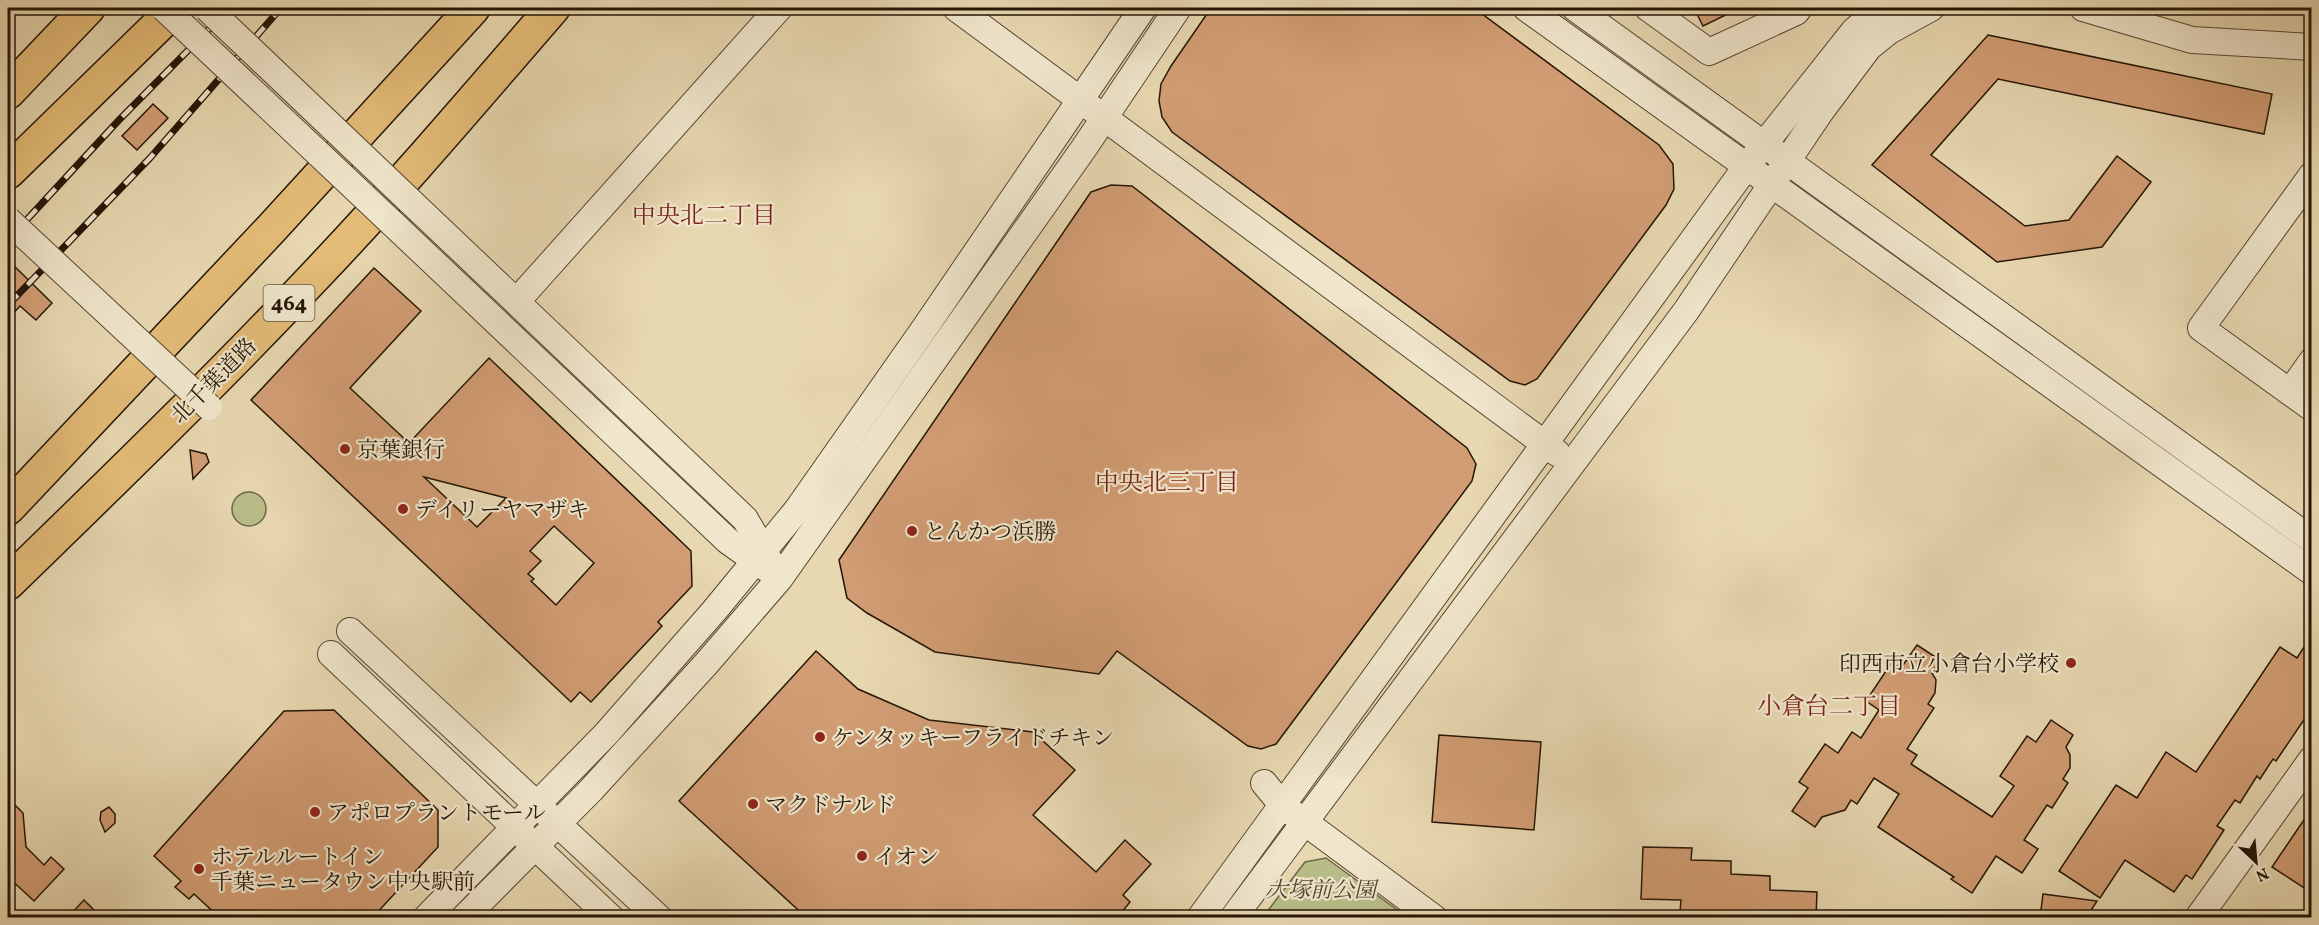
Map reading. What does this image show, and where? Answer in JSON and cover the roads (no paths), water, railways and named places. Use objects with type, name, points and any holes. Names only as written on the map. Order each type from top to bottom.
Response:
[{"type":"highway","points":[[8,92],[88,8]]},
{"type":"highway","points":[[8,172],[176,8]]},
{"type":"highway","name":"464","points":[[8,508],[271,230],[473,8]]},
{"type":"highway","name":"北千葉道路","points":[[8,583],[137,457],[316,275],[446,133],[553,8]]},
{"type":"street","points":[[164,8],[728,541],[759,556],[780,578]]},
{"type":"street","points":[[207,8],[745,519],[759,556]]},
{"type":"street","points":[[517,301],[778,8]]},
{"type":"street","points":[[956,8],[1572,463]]},
{"type":"street","points":[[426,918],[606,734],[799,507],[918,339],[1143,8]]},
{"type":"street","points":[[464,918],[558,824],[706,664],[780,578],[1105,118],[1178,8]]},
{"type":"street","points":[[1526,8],[2312,572]]},
{"type":"street","points":[[1648,8],[1709,52],[1796,12],[1799,8]]},
{"type":"street","points":[[1200,918],[1746,167],[1854,31],[1880,8]]},
{"type":"street","points":[[1233,918],[1686,311],[1771,185],[1869,47],[1889,31],[1931,8]]},
{"type":"street","points":[[2083,8],[2192,40],[2312,47]]},
{"type":"street","points":[[1586,11],[1763,145],[2312,540]]},
{"type":"street","points":[[2312,175],[2201,328],[2312,408]]},
{"type":"street","points":[[8,220],[209,407]]},
{"type":"street","points":[[2290,392],[2312,361]]},
{"type":"street","points":[[350,631],[659,918]]},
{"type":"street","points":[[331,654],[611,918]]},
{"type":"street","points":[[2198,918],[2312,759]]},
{"type":"street","points":[[1259,790],[1305,821],[1434,918]]},
{"type":"railway","points":[[8,240],[119,120],[230,8]]},
{"type":"railway","points":[[8,305],[150,158],[281,8]]},
{"type":"place","name":"京葉銀行","points":[[345,449]]},
{"type":"place","name":"デイリーヤマザキ","points":[[403,509]]},
{"type":"place","name":"とんかつ浜勝","points":[[912,531]]},
{"type":"place","name":"印西市立小倉台小学校","points":[[2071,663]]},
{"type":"place","name":"ケンタッキーフライドチキン","points":[[820,737]]},
{"type":"place","name":"マクドナルド","points":[[753,804]]},
{"type":"place","name":"アポロプラントモール","points":[[315,812]]},
{"type":"place","name":"イオン","points":[[862,856]]},
{"type":"place","name":"ホテルルートイン 千葉ニュータウン中央駅前","points":[[199,869]]},
{"type":"district","name":"中央北二丁目","points":[[704,215]]},
{"type":"district","name":"中央北三丁目","points":[[1167,482]]},
{"type":"district","name":"小倉台二丁目","points":[[1829,706]]},
{"type":"park label","name":"大塚前公園","points":[[1321,889]]}]
